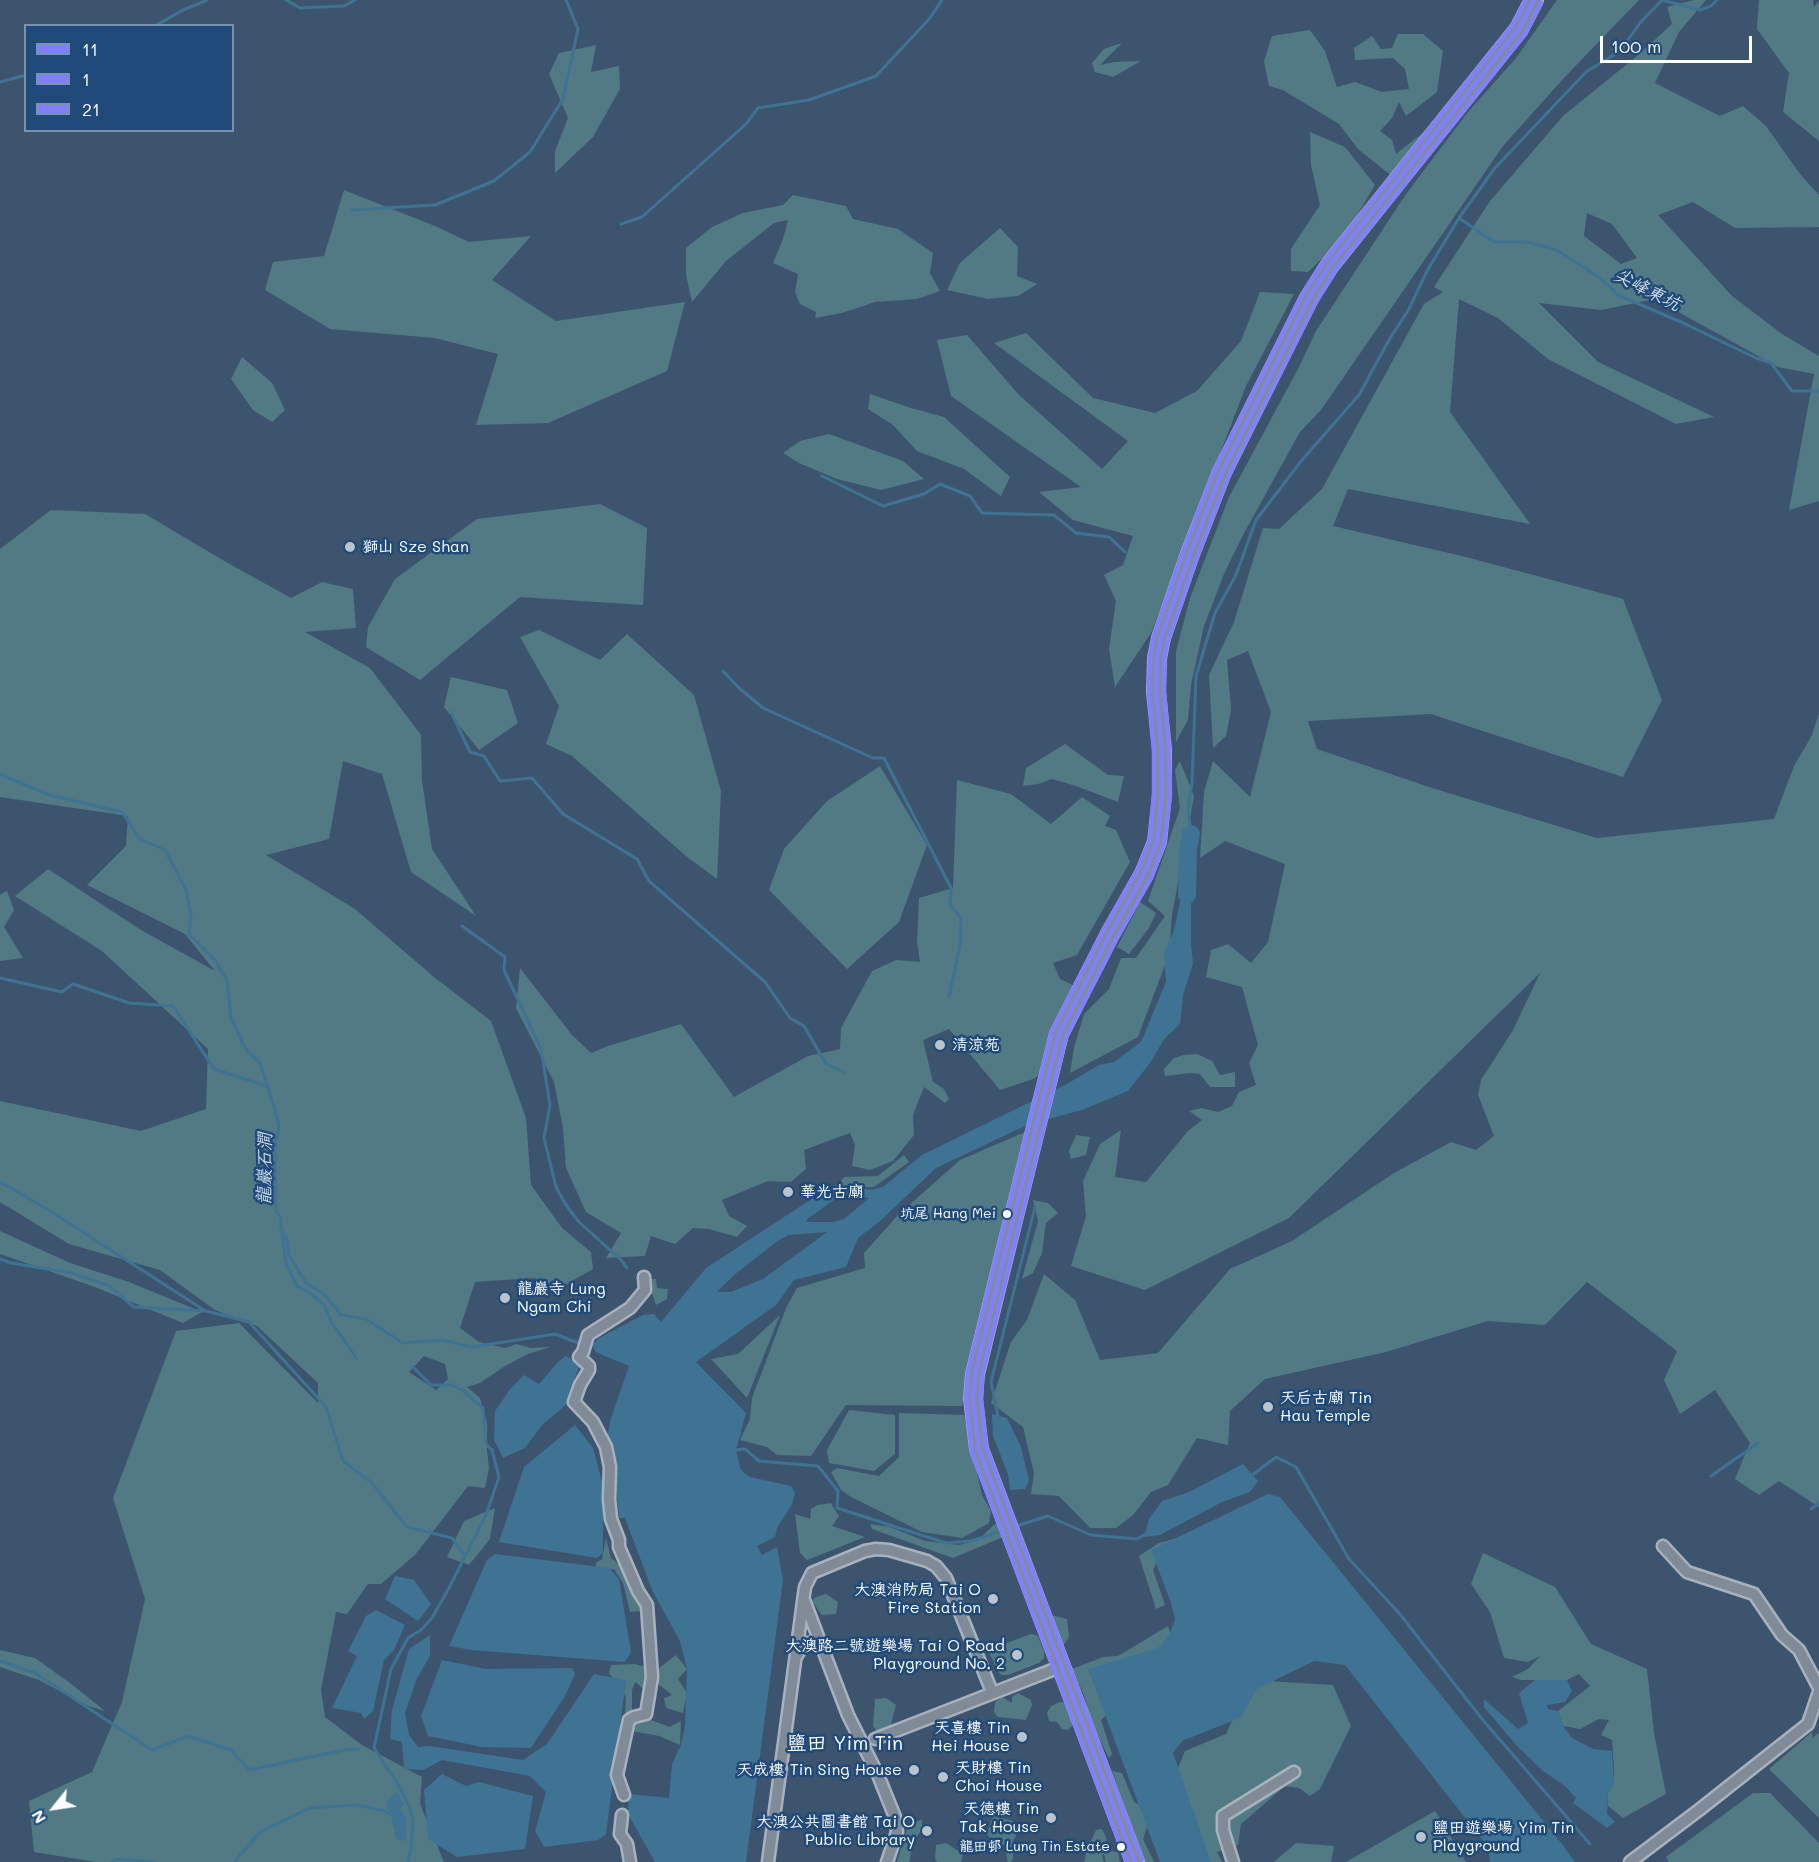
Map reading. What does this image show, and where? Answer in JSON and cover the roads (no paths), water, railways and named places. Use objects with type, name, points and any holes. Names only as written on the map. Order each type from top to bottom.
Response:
[{"type":"main road","points":[[1136,1862],[979,1449],[973,1399],[975,1374],[1059,1034],[1144,873],[1157,843],[1162,795],[1162,750],[1156,692],[1157,658],[1161,638],[1222,472],[1310,298],[1330,265],[1519,29],[1534,0]]},
{"type":"street","points":[[624,1795],[617,1775],[629,1720],[646,1714],[652,1677],[647,1605],[638,1591],[619,1547],[619,1540],[611,1519],[610,1467],[606,1448],[593,1422],[574,1402],[580,1384],[589,1370],[589,1365],[579,1356],[583,1352],[588,1335],[630,1308],[645,1290],[644,1277]]},
{"type":"street","points":[[1663,1546],[1688,1572],[1754,1594],[1782,1635],[1799,1650],[1819,1688]]},
{"type":"street","points":[[768,1862],[803,1597],[806,1582],[812,1573],[871,1550],[889,1550],[932,1563],[946,1578],[992,1692]]},
{"type":"street","points":[[803,1597],[851,1722],[878,1775],[895,1817],[897,1832],[888,1862]]},
{"type":"street","points":[[795,1660],[799,1650],[805,1645],[812,1643],[822,1649]]},
{"type":"street","points":[[875,1739],[1060,1667]]},
{"type":"street","points":[[1629,1862],[1808,1724],[1819,1692]]},
{"type":"street","points":[[1233,1862],[1223,1830],[1223,1816],[1294,1772]]},
{"type":"street","points":[[622,1815],[620,1834],[627,1844],[630,1862]]},
{"type":"water","points":[[1183,868],[1191,875],[1193,964],[1183,995],[1180,1024],[1164,1039],[1150,1063],[1128,1091],[1082,1110],[1029,1124],[936,1168],[879,1222],[858,1238],[846,1267],[794,1280],[776,1305],[696,1362],[746,1413],[736,1450],[740,1468],[750,1477],[791,1486],[795,1493],[792,1504],[777,1528],[775,1537],[757,1546],[762,1555],[777,1547],[783,1580],[746,1862],[655,1862],[628,1814],[629,1794],[669,1798],[672,1764],[681,1745],[685,1726],[687,1669],[680,1641],[652,1590],[625,1518],[619,1518],[614,1459],[608,1434],[610,1421],[629,1366],[598,1353],[592,1345],[599,1338],[643,1315],[654,1314],[661,1322],[706,1268],[830,1187],[839,1184],[871,1190],[883,1187],[922,1155],[1067,1084],[1099,1065],[1114,1062],[1141,1042],[1166,982],[1164,955],[1174,930],[1182,893]],"holes":[[[845,1195],[869,1198],[844,1219],[833,1222],[807,1222],[806,1220],[835,1199]],[[827,1232],[763,1279],[731,1292],[717,1292],[734,1275],[779,1240],[789,1235]]]},
{"type":"water","points":[[566,1356],[580,1365],[570,1390],[568,1403],[542,1425],[525,1448],[503,1458],[494,1440],[495,1411],[511,1388],[524,1375],[539,1384]]},
{"type":"water","points":[[992,1414],[1007,1418],[1021,1447],[1029,1480],[1025,1489],[1010,1490],[1008,1474],[993,1436]]},
{"type":"water","points":[[575,1425],[593,1448],[603,1485],[603,1553],[597,1558],[499,1542],[524,1467]]},
{"type":"water","points":[[1243,1464],[1258,1481],[1250,1492],[1222,1502],[1160,1535],[1144,1537],[1149,1519],[1162,1501],[1189,1492]]},
{"type":"water","points":[[1268,1494],[1280,1497],[1575,1862],[1490,1862],[1488,1847],[1345,1665],[1314,1661],[1257,1689],[1240,1718],[1182,1741],[1173,1753],[1211,1862],[1160,1862],[1088,1669],[1158,1648],[1169,1635],[1175,1620],[1151,1550]]},
{"type":"water","points":[[495,1554],[609,1568],[619,1579],[631,1652],[625,1662],[471,1650],[449,1646],[487,1560]]},
{"type":"water","points":[[395,1576],[414,1580],[431,1604],[418,1621],[385,1599]]},
{"type":"water","points":[[376,1610],[405,1625],[394,1650],[384,1660],[373,1711],[364,1719],[361,1713],[332,1708],[357,1656],[348,1651],[366,1616]]},
{"type":"water","points":[[430,1635],[430,1656],[417,1678],[405,1713],[409,1735],[418,1747],[429,1746],[523,1760],[547,1744],[594,1674],[626,1680],[606,1834],[598,1840],[544,1847],[535,1831],[546,1792],[530,1776],[442,1760],[423,1770],[404,1769],[402,1742],[390,1739],[392,1710],[409,1649]]},
{"type":"water","points":[[442,1660],[486,1669],[572,1668],[575,1674],[565,1696],[531,1748],[482,1747],[428,1736],[421,1716]]},
{"type":"water","points":[[1535,1680],[1567,1680],[1572,1691],[1565,1702],[1547,1705],[1548,1709],[1558,1711],[1563,1726],[1572,1738],[1593,1749],[1612,1751],[1614,1783],[1608,1793],[1607,1814],[1615,1822],[1607,1828],[1573,1803],[1576,1798],[1565,1786],[1543,1771],[1516,1745],[1484,1707],[1484,1699],[1518,1729],[1528,1723],[1519,1693]]},
{"type":"water","points":[[442,1774],[466,1786],[479,1782],[533,1796],[525,1849],[457,1857],[428,1839],[424,1790]]},
{"type":"water","points":[[397,1792],[404,1804],[400,1810],[407,1818],[406,1841],[396,1839],[391,1815],[386,1806],[388,1800]]},
{"type":"waterway","points":[[158,24],[207,0]]},
{"type":"waterway","points":[[286,0],[300,8],[344,6],[355,0]]},
{"type":"waterway","points":[[352,210],[435,205],[494,181],[530,152],[563,99],[578,29],[566,0]]},
{"type":"waterway","points":[[621,224],[642,217],[746,124],[758,108],[809,100],[876,76],[930,18],[942,0]]},
{"type":"waterway","points":[[1191,834],[1188,809],[1192,783],[1196,676],[1215,613],[1236,575],[1256,520],[1302,460],[1359,395],[1409,309],[1427,271],[1459,218],[1495,168],[1586,72],[1620,51],[1640,23],[1662,0],[1700,10],[1711,6],[1717,0]]},
{"type":"waterway","points":[[0,82],[24,76]]},
{"type":"waterway","name":"尖峰東坑","points":[[1459,218],[1494,242],[1527,242],[1557,250],[1600,278],[1618,295],[1771,363],[1792,391],[1819,391]]},
{"type":"waterway","points":[[822,476],[883,506],[924,494],[940,484],[970,496],[982,513],[1054,515],[1076,533],[1109,537],[1125,552]]},
{"type":"waterway","points":[[723,671],[763,708],[873,758],[884,758],[951,888],[950,904],[961,918],[960,946],[949,996]]},
{"type":"waterway","points":[[451,712],[470,752],[484,756],[500,781],[532,778],[563,814],[637,859],[649,881],[765,982],[790,1018],[804,1026],[826,1064],[844,1072]]},
{"type":"waterway","name":"龍巖石澗","points":[[0,774],[49,795],[122,812],[140,839],[165,850],[186,890],[191,914],[189,934],[216,961],[227,981],[231,1018],[245,1048],[260,1063],[279,1126],[275,1148],[276,1211],[281,1218],[281,1229],[287,1239],[289,1255],[306,1283],[325,1295],[341,1315],[366,1319],[403,1343],[442,1340],[472,1347],[555,1334],[581,1344]]},
{"type":"waterway","points":[[1187,895],[1188,849],[1191,834]]},
{"type":"waterway","points":[[462,926],[505,957],[504,970],[541,1049],[550,1105],[544,1138],[556,1187],[578,1221],[627,1268]]},
{"type":"waterway","points":[[0,978],[62,992],[73,984],[129,1003],[173,1006],[214,1069],[267,1086]]},
{"type":"waterway","points":[[0,1182],[47,1209],[204,1310]]},
{"type":"waterway","points":[[998,1416],[991,1382],[1035,1207]]},
{"type":"waterway","points":[[282,1233],[286,1263],[297,1286],[313,1295],[324,1305],[332,1323],[357,1359]]},
{"type":"waterway","points":[[0,1259],[11,1263],[72,1273],[109,1286],[134,1307],[206,1311],[249,1322],[326,1407],[343,1461],[372,1483],[407,1527],[452,1538],[465,1556]]},
{"type":"waterway","points":[[408,1862],[413,1817],[401,1789],[374,1748],[391,1669],[408,1638],[421,1630],[432,1618],[449,1588],[486,1515],[499,1477],[492,1450],[486,1444],[483,1408],[462,1390],[452,1385],[431,1385],[413,1367]]},
{"type":"waterway","points":[[1711,1476],[1758,1443]]},
{"type":"waterway","points":[[736,1450],[745,1449],[759,1461],[818,1466],[838,1491],[837,1508],[946,1543],[971,1541],[1004,1530]]},
{"type":"waterway","points":[[1251,1476],[1276,1457],[1296,1467],[1349,1559],[1399,1613],[1482,1719],[1590,1844]]},
{"type":"waterway","points":[[1811,1509],[1819,1503]]},
{"type":"waterway","points":[[1013,1527],[1048,1516],[1091,1535],[1137,1539],[1146,1534]]},
{"type":"waterway","points":[[0,1661],[35,1673],[152,1750],[188,1736],[231,1750],[249,1770],[358,1749]]},
{"type":"waterway","points":[[234,1862],[260,1832],[310,1808],[357,1805],[385,1811],[391,1815]]},
{"type":"waterway","points":[[112,1862],[117,1859],[155,1862]]},
{"type":"place","name":"獅山 Sze Shan","points":[[350,547]]},
{"type":"place","name":"清涼苑","points":[[940,1045]]},
{"type":"place","name":"華光古廟","points":[[788,1192]]},
{"type":"place","name":"坑尾 Hang Mei","points":[[1007,1214]]},
{"type":"place","name":"龍巖寺 Lung Ngam Chi","points":[[505,1298]]},
{"type":"place","name":"天后古廟 Tin Hau Temple","points":[[1268,1407]]},
{"type":"place","name":"大澳消防局 Tai O Fire Station","points":[[993,1599]]},
{"type":"place","name":"大澳路二號遊樂場 Tai O Road Playground No. 2","points":[[1017,1655]]},
{"type":"place","name":"天喜樓 Tin Hei House","points":[[1022,1737]]},
{"type":"place","name":"天成樓 Tin Sing House","points":[[914,1770]]},
{"type":"place","name":"天財樓 Tin Choi House","points":[[943,1777]]},
{"type":"place","name":"天德樓 Tin Tak House","points":[[1051,1818]]},
{"type":"place","name":"大澳公共圖書館 Tai O Public Library","points":[[927,1831]]},
{"type":"place","name":"鹽田遊樂場 Yim Tin Playground","points":[[1421,1837]]},
{"type":"place","name":"龍田邨 Lung Tin Estate","points":[[1121,1847]]},
{"type":"district","name":"鹽田 Yim Tin","points":[[845,1744]]}]
